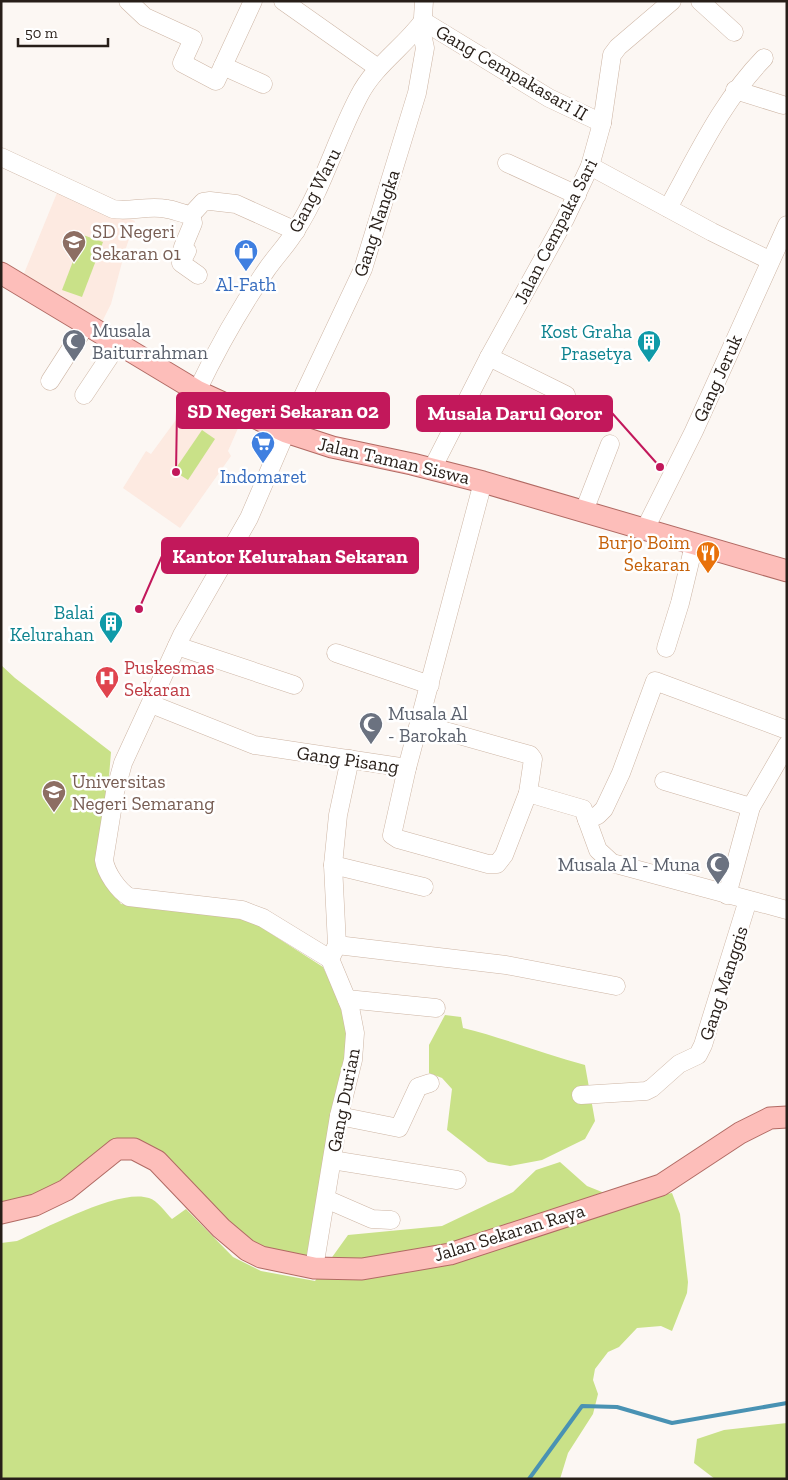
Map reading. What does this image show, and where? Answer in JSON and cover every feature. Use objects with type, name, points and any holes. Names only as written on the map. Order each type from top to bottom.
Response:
[{"type":"main road","name":"Jalan Taman Siswa","points":[[2,277],[197,391],[286,432],[332,447],[483,482],[787,572]]},
{"type":"main road","name":"Jalan Sekaran Raya","points":[[1,1213],[35,1205],[66,1190],[117,1149],[134,1149],[156,1161],[221,1228],[247,1250],[261,1258],[314,1268],[362,1269],[450,1254],[660,1185],[740,1133],[770,1118],[787,1117]]},
{"type":"street","points":[[128,1],[145,17],[193,39],[182,63],[262,84]]},
{"type":"street","points":[[220,74],[253,1]]},
{"type":"street","points":[[283,1],[378,68]]},
{"type":"street","name":"Gang Nangka","points":[[333,952],[242,910],[132,898],[122,892],[106,868],[104,860],[115,792],[123,763],[178,646],[249,518],[286,432],[363,269],[417,94],[425,48],[424,1]]},
{"type":"street","name":"Jalan Cempaka Sari","points":[[432,469],[489,357],[578,195],[590,166],[602,124],[612,55],[618,47],[672,1]]},
{"type":"street","points":[[700,1],[734,32]]},
{"type":"street","name":"Gang Waru","points":[[197,391],[236,317],[267,269],[296,231],[313,201],[360,94],[378,68],[412,35],[423,21]]},
{"type":"street","name":"Gang Cempakasari II","points":[[423,21],[550,98],[602,124]]},
{"type":"street","points":[[668,208],[735,90],[764,58]]},
{"type":"street","points":[[735,90],[785,105]]},
{"type":"street","points":[[1,157],[114,209],[123,211],[145,208],[167,209],[191,215]]},
{"type":"street","points":[[507,163],[578,195]]},
{"type":"street","points":[[590,166],[668,208],[777,254]]},
{"type":"street","points":[[191,215],[203,202],[228,202],[296,231]]},
{"type":"street","points":[[191,215],[193,222],[183,247],[186,251],[181,264],[198,274]]},
{"type":"street","name":"Gang Jeruk","points":[[645,529],[694,431],[777,254],[787,226]]},
{"type":"street","points":[[50,381],[86,325]]},
{"type":"street","points":[[84,395],[118,344]]},
{"type":"street","points":[[489,357],[566,395]]},
{"type":"street","points":[[584,512],[610,444]]},
{"type":"street","name":"Gang Pisang","points":[[151,704],[254,745],[407,768],[483,482]]},
{"type":"street","points":[[666,648],[680,603],[694,545]]},
{"type":"street","points":[[178,646],[294,685]]},
{"type":"street","points":[[336,653],[430,685]]},
{"type":"street","points":[[587,820],[598,815],[604,809],[624,764],[654,681],[787,730]]},
{"type":"street","points":[[407,768],[392,835],[398,839],[492,865],[497,864],[504,855],[528,792],[533,759],[530,755],[420,724]]},
{"type":"street","name":"Gang Manggis","points":[[727,895],[751,807],[787,746]]},
{"type":"street","name":"Gang Durian","points":[[314,1268],[339,1116],[354,1051],[354,1020],[333,952],[334,866],[338,815],[350,759]]},
{"type":"street","points":[[664,781],[751,807]]},
{"type":"street","name":"Gang Manggis","points":[[528,792],[583,809],[598,850],[612,863],[787,910]]},
{"type":"street","points":[[334,866],[424,887]]},
{"type":"street","name":"Gang Manggis","points":[[581,1095],[646,1091],[659,1085],[679,1064],[698,1054],[703,1045],[748,900]]},
{"type":"street","points":[[333,952],[506,965],[616,986]]},
{"type":"street","points":[[347,999],[436,1008]]},
{"type":"street","points":[[339,1116],[399,1128],[418,1087],[430,1083]]},
{"type":"street","points":[[332,1160],[457,1180]]},
{"type":"street","points":[[326,1199],[372,1219],[391,1220]]},
{"type":"shaded area","name":"SD Negeri Sekaran 01","points":[[59,188],[135,221],[111,304],[102,322],[23,276]]},
{"type":"shaded area","points":[[192,398],[239,426],[228,451],[231,456],[180,528],[123,488],[146,451],[151,454]]},
{"type":"green space","points":[[83,235],[103,242],[82,297],[62,290]]},
{"type":"green space","points":[[202,430],[215,439],[188,480],[174,471]]},
{"type":"green space","name":"Universitas Negeri Semarang","points":[[1,665],[15,678],[111,752],[101,875],[121,904],[245,917],[323,967],[343,1009],[349,1055],[305,1264],[250,1249],[142,1148],[69,1182],[1,1208]]},
{"type":"green space","points":[[445,1015],[461,1017],[463,1028],[585,1065],[595,1121],[585,1139],[542,1160],[510,1166],[488,1162],[447,1130],[452,1089],[442,1078],[429,1073],[429,1045]]},
{"type":"green space","points":[[560,1162],[587,1186],[627,1202],[672,1193],[680,1214],[688,1282],[687,1293],[672,1331],[661,1326],[637,1328],[619,1347],[608,1352],[595,1369],[593,1380],[598,1394],[593,1414],[568,1453],[560,1479],[1,1479],[1,1243],[17,1241],[102,1204],[136,1196],[152,1199],[172,1219],[186,1209],[233,1257],[261,1271],[315,1281],[348,1235],[442,1226],[513,1192],[536,1170]]},
{"type":"green space","points":[[787,1423],[787,1479],[715,1479],[694,1463],[697,1439],[724,1430]]},
{"type":"waterway","points":[[529,1479],[582,1406],[617,1407],[672,1423],[787,1403]]},
{"type":"place","name":"SD Negeri Sekaran 01","points":[[74,263]]},
{"type":"place","name":"Al-Fath","points":[[246,272]]},
{"type":"place","name":"Musala Baiturrahman","points":[[74,362]]},
{"type":"place","name":"Kost Graha Prasetya","points":[[649,363]]},
{"type":"place","name":"Indomaret","points":[[263,464]]},
{"type":"place","name":"Musala Darul Qoror","points":[[660,467]]},
{"type":"place","name":"SD Negeri Sekaran 02","points":[[176,472]]},
{"type":"place","name":"Burjo Boim Sekaran","points":[[708,574]]},
{"type":"place","name":"Kantor Kelurahan Sekaran","points":[[139,609]]},
{"type":"place","name":"Balai Kelurahan","points":[[111,644]]},
{"type":"place","name":"Puskesmas Sekaran","points":[[107,699]]},
{"type":"place","name":"Musala Al - Barokah","points":[[371,745]]},
{"type":"place","name":"Universitas Negeri Semarang","points":[[54,813]]},
{"type":"place","name":"Musala Al - Muna","points":[[718,885]]}]
